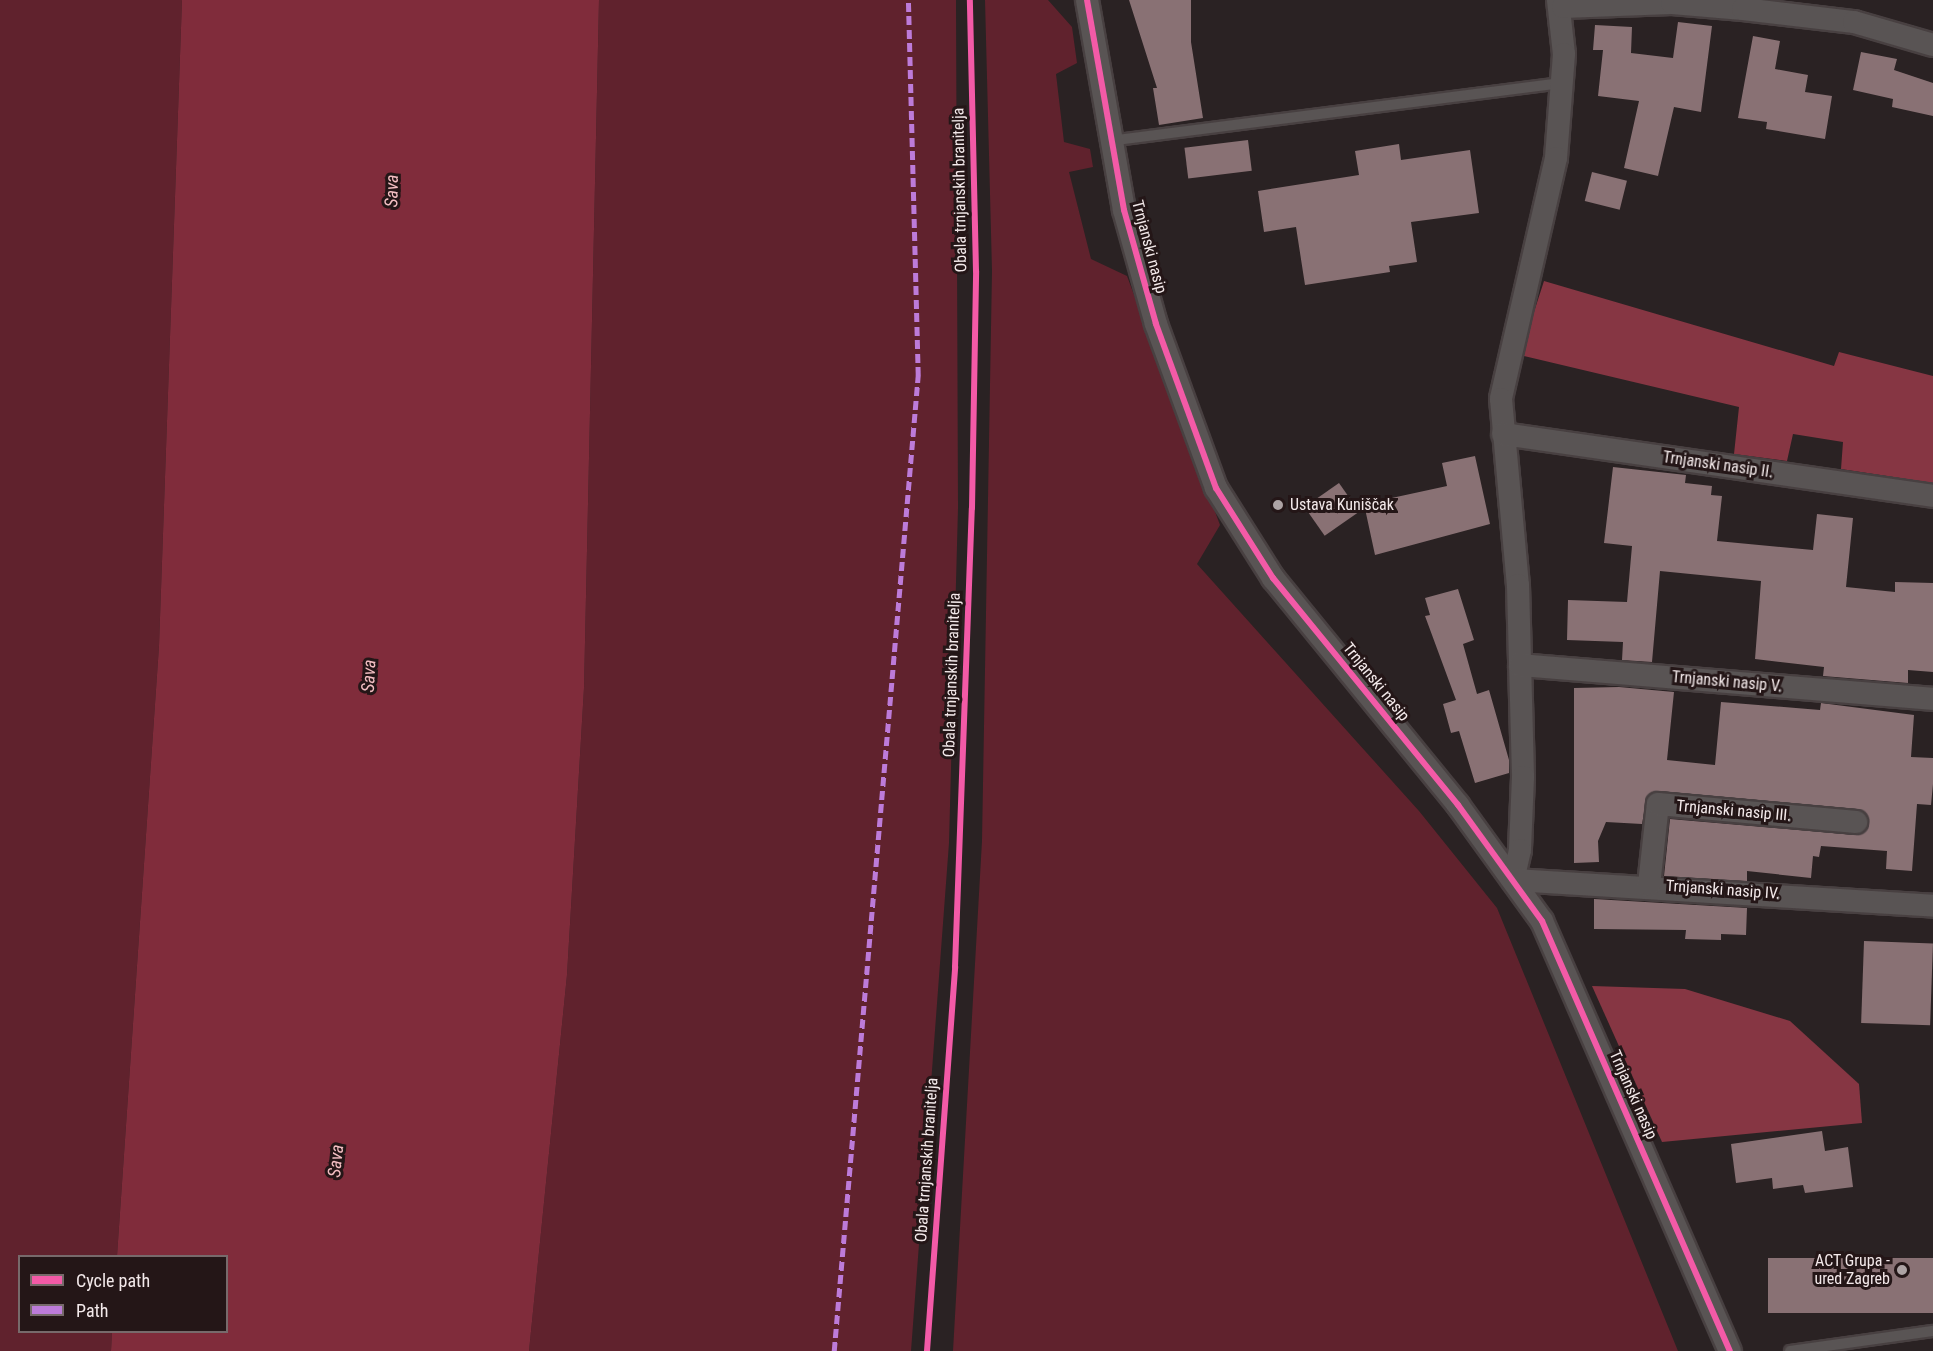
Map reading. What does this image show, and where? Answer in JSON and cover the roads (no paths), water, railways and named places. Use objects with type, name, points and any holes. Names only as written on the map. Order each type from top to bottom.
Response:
[{"type":"street","name":"Trnjanski nasip","points":[[1087,0],[1109,141],[1156,324],[1216,488],[1273,578],[1513,880],[1542,921],[1730,1351]]},
{"type":"street","points":[[1513,880],[1522,822],[1520,665],[1503,434],[1504,371],[1548,210],[1562,83],[1561,4],[1672,3],[1743,9],[1854,22],[1933,45]]},
{"type":"street","name":"Trnjanski nasip II.","points":[[1503,434],[1933,495]]},
{"type":"street","name":"Trnjanski nasip V.","points":[[1520,665],[1933,699]]},
{"type":"street","name":"Trnjanski nasip III.","points":[[1648,885],[1658,804],[1856,822]]},
{"type":"street","name":"Trnjanski nasip IV.","points":[[1513,880],[1648,885],[1933,906]]},
{"type":"lane","points":[[1109,141],[1562,83]]},
{"type":"lane","points":[[1790,1351],[1933,1331]]},
{"type":"water","name":"Sava","points":[[182,0],[599,0],[584,688],[567,975],[529,1351],[111,1351],[112,1333],[228,1333],[228,1255],[117,1255],[159,646]]},
{"type":"place","name":"Ustava Kuniščak","points":[[1278,505]]},
{"type":"place","name":"ACT Grupa - ured Zagreb","points":[[1902,1270]]}]
